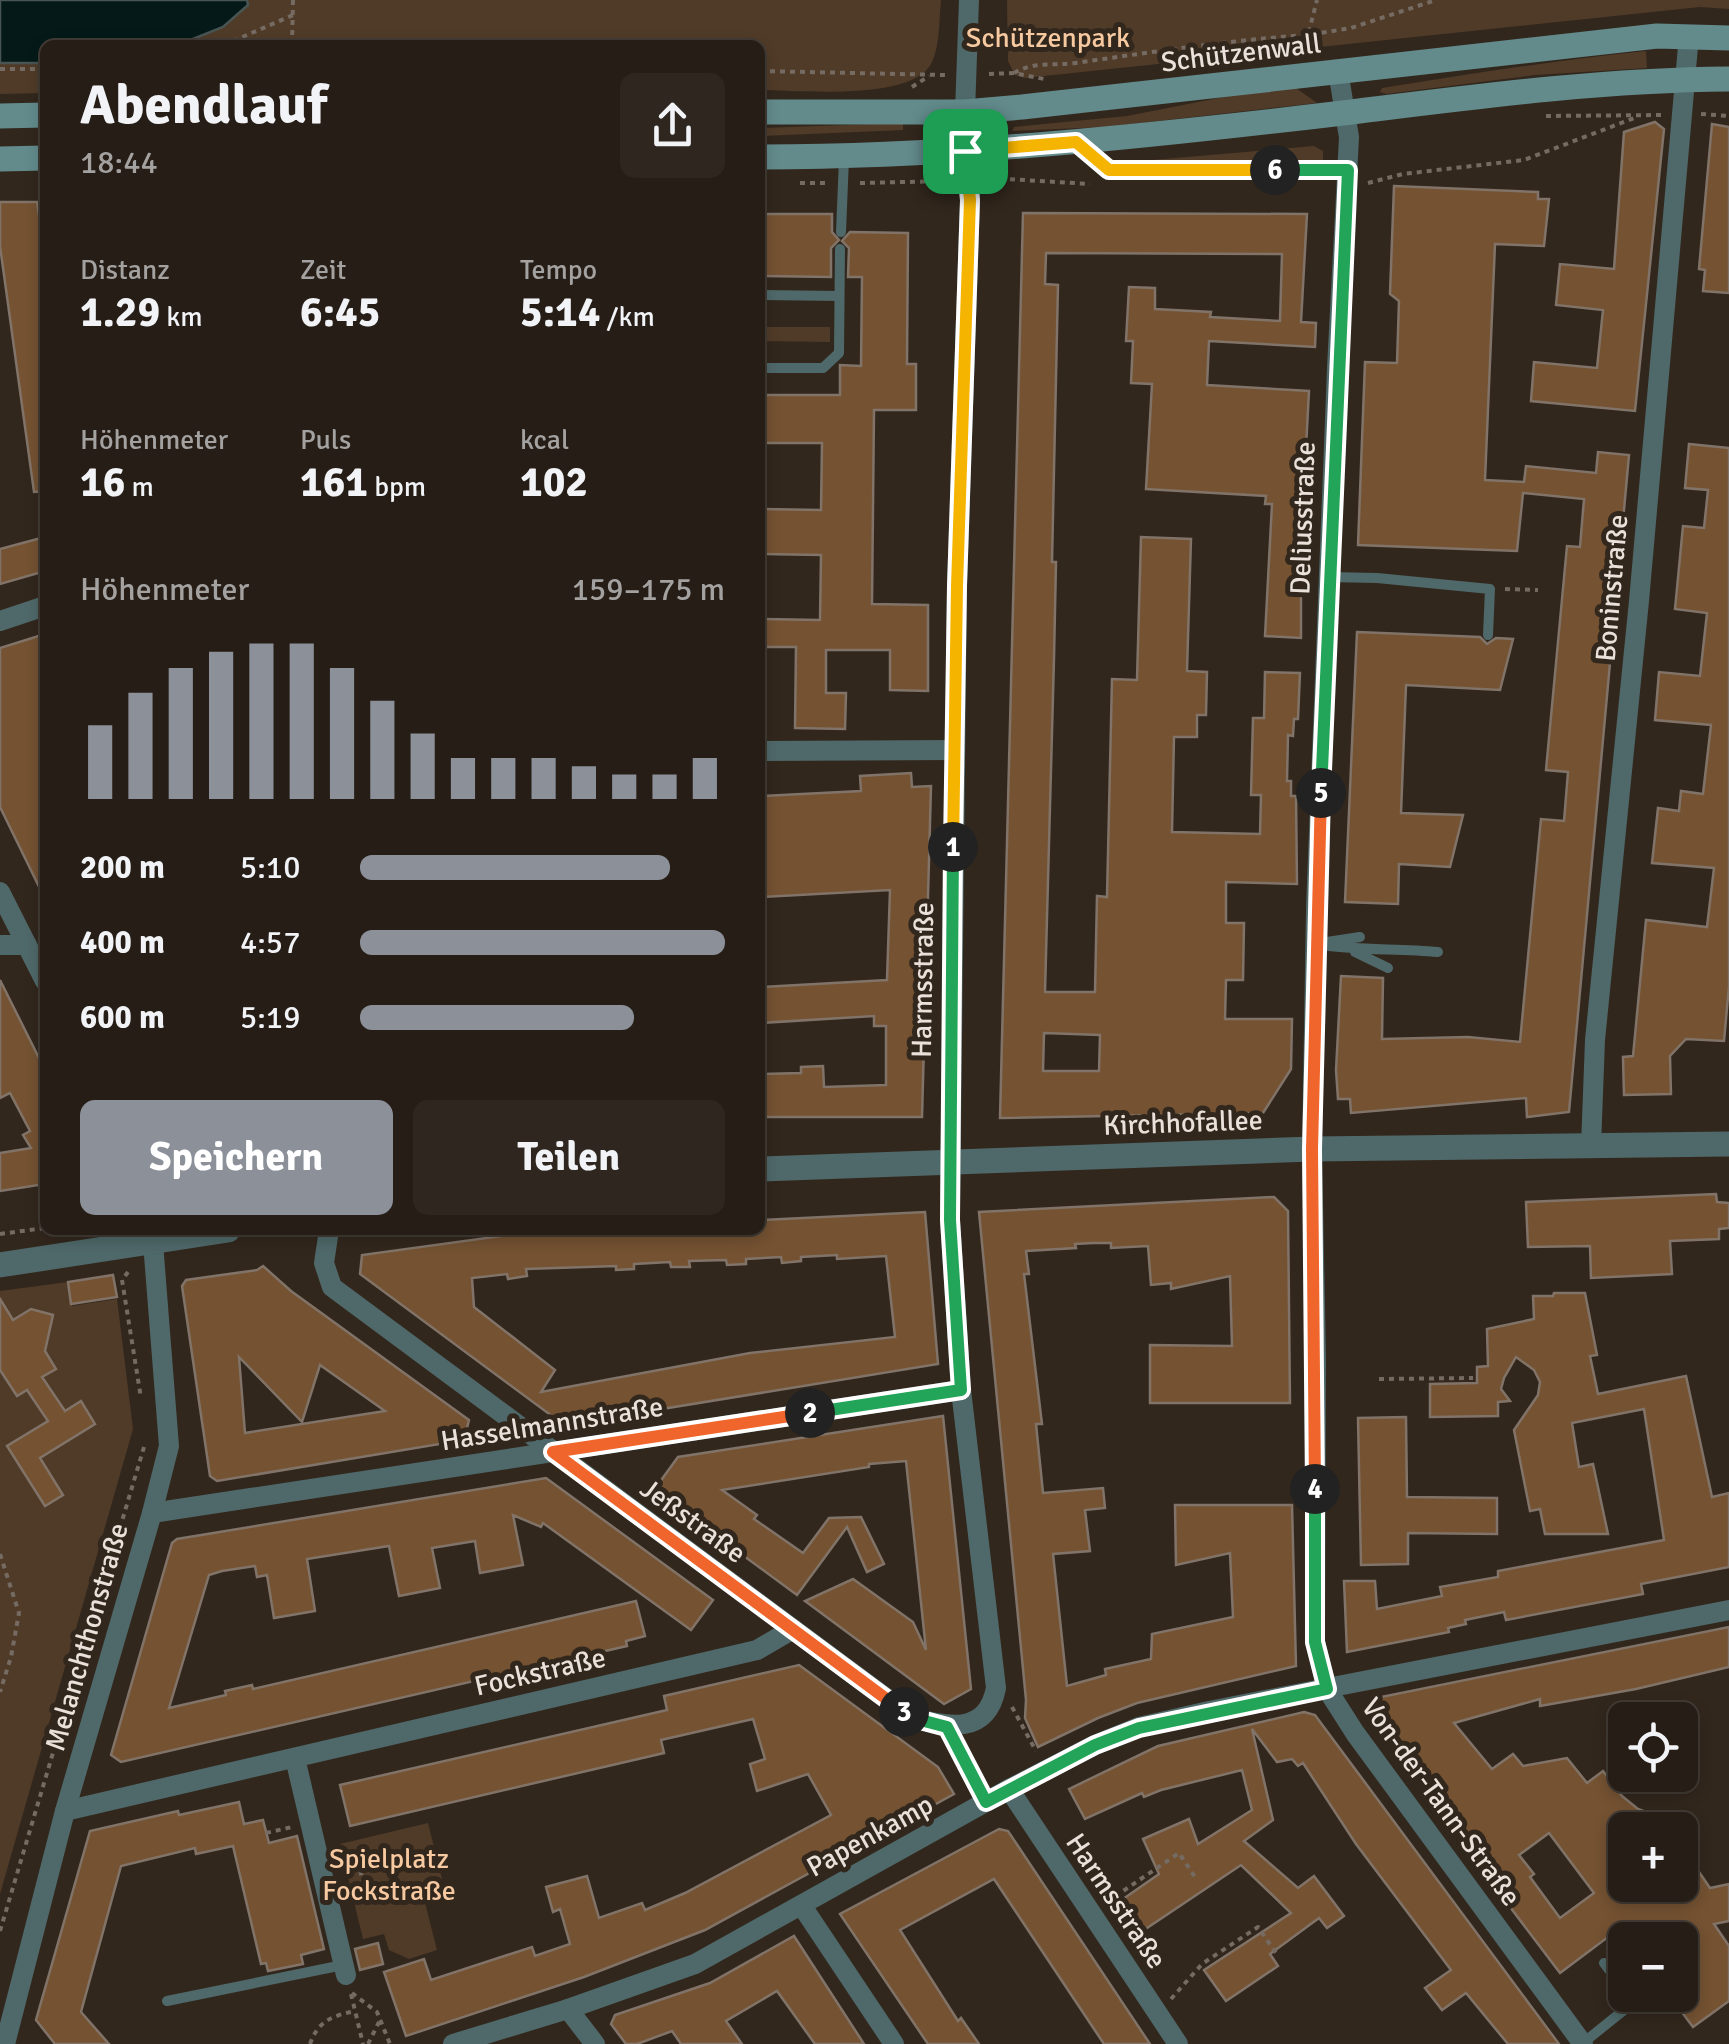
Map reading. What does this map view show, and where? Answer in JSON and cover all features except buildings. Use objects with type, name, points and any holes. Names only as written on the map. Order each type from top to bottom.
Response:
[{"type":"main road","name":"Schützenwall","points":[[765,112],[965,112],[1689,35],[1729,38]]},
{"type":"main road","points":[[765,157],[965,151],[1345,113],[1514,90],[1729,80]]},
{"type":"main road","points":[[0,116],[40,116]]},
{"type":"main road","points":[[0,159],[40,158]]},
{"type":"street","name":"Harmsstraße","points":[[968,0],[965,151],[969,181],[954,750],[950,1220],[961,1390],[996,1688]]},
{"type":"street","name":"Boninstraße","points":[[1591,1146],[1595,1040],[1689,35]]},
{"type":"street","name":"Deliusstraße","points":[[1312,1149],[1328,578],[1349,137],[1338,72]]},
{"type":"street","points":[[1076,142],[1109,170],[1347,180]]},
{"type":"street","points":[[0,621],[40,608]]},
{"type":"street","points":[[765,751],[954,750]]},
{"type":"street","points":[[0,892],[40,971]]},
{"type":"street","points":[[0,945],[27,945]]},
{"type":"street","name":"Kirchhofallee","points":[[765,1169],[1312,1149],[1729,1144]]},
{"type":"street","name":"Von-der-Tann-Straße","points":[[1312,1149],[1315,1642],[1327,1689],[1355,1733],[1583,2044]]},
{"type":"street","name":"Jeßstraße","points":[[327,1235],[324,1262],[332,1287],[913,1718],[947,1727]]},
{"type":"street","points":[[0,1266],[152,1236]]},
{"type":"street","name":"Melanchthonstraße","points":[[6,2044],[65,1811],[169,1446],[152,1236]]},
{"type":"street","name":"Hasselmannstraße","points":[[152,1513],[961,1390]]},
{"type":"street","name":"Papenkamp","points":[[453,2044],[696,1964],[1009,1789],[1139,1728],[1729,1610]]},
{"type":"street","name":"Fockstraße","points":[[65,1811],[757,1650],[793,1630]]},
{"type":"street","points":[[947,1727],[962,1726],[982,1716],[994,1700],[996,1688]]},
{"type":"street","points":[[294,1758],[347,1976]]},
{"type":"street","name":"Harmsstraße","points":[[1009,1789],[1178,2044]]},
{"type":"street","points":[[802,1906],[894,2044]]},
{"type":"street","points":[[568,2009],[595,2044]]},
{"type":"lane","points":[[841,232],[844,157]]},
{"type":"lane","points":[[765,368],[823,368],[838,353],[840,249]]},
{"type":"lane","points":[[765,295],[839,296]]},
{"type":"lane","points":[[1328,578],[1377,578],[1490,589],[1488,635]]},
{"type":"lane","points":[[1316,944],[1360,938]]},
{"type":"lane","points":[[1316,944],[1350,950],[1396,948],[1438,952]]},
{"type":"lane","points":[[1350,950],[1388,968]]},
{"type":"lane","points":[[1604,1963],[1608,1968]]},
{"type":"lane","points":[[167,2001],[347,1976]]},
{"type":"lane","points":[[1583,2044],[1622,2012]]},
{"type":"path","points":[[292,0],[292,40]]},
{"type":"path","points":[[1300,75],[1316,0]]},
{"type":"path","points":[[1014,73],[1030,64],[1062,65],[1228,40],[1351,28],[1436,0]]},
{"type":"path","points":[[236,40],[293,15]]},
{"type":"path","points":[[0,69],[40,68]]},
{"type":"path","points":[[765,71],[929,76],[914,87]]},
{"type":"path","points":[[1347,180],[1524,160],[1637,118]]},
{"type":"path","points":[[1579,132],[1582,138]]},
{"type":"path","points":[[793,183],[1022,178]]},
{"type":"path","points":[[1490,589],[1538,590]]},
{"type":"path","points":[[0,1234],[40,1229]]},
{"type":"path","points":[[122,1280],[143,1409]]},
{"type":"path","points":[[1379,1379],[1474,1378]]},
{"type":"path","points":[[0,1931],[147,1438]]},
{"type":"path","points":[[0,1554],[19,1613],[12,1657],[0,1692]]},
{"type":"path","points":[[996,1688],[1012,1707],[1046,1770]]},
{"type":"path","points":[[947,1727],[986,1802]]},
{"type":"path","points":[[320,1862],[385,1850]]},
{"type":"path","points":[[1122,1891],[1179,1853],[1195,1877]]},
{"type":"path","points":[[350,1855],[360,1869],[364,1888]]},
{"type":"path","points":[[1158,2014],[1202,1964],[1258,1927],[1276,1953]]},
{"type":"path","points":[[347,1976],[365,2044],[377,2033],[380,2018]]},
{"type":"path","points":[[347,1976],[355,1998],[380,2018],[390,2044]]},
{"type":"path","points":[[310,2044],[318,2026],[329,2017],[355,2010]]},
{"type":"green space","name":"Schützenpark","points":[[0,0],[941,0],[935,55],[921,75],[903,83],[854,91],[765,90],[765,40],[40,40],[40,93],[0,94]]},
{"type":"green space","name":"Schützenpark","points":[[1007,0],[1729,0],[1729,9],[1700,7],[1025,78],[1015,75],[1008,61]]},
{"type":"green space","points":[[1646,51],[1647,68],[1535,75],[1380,92],[1382,88]]},
{"type":"green space","points":[[1296,88],[1317,103],[1105,127],[1012,131],[1014,127],[1127,116],[1244,93]]},
{"type":"green space","points":[[903,123],[903,130],[765,136],[765,128]]},
{"type":"green space","points":[[1314,146],[1323,151],[1323,161],[1129,162]]},
{"type":"green space","points":[[765,327],[830,327],[830,342],[765,341]]},
{"type":"green space","points":[[68,1282],[72,1306],[117,1299],[133,1429],[0,1894],[0,1291]]},
{"type":"green space","name":"Spielplatz Fockstraße","points":[[428,1823],[445,1891],[424,1899],[437,1950],[409,1959],[389,1950],[384,1934],[363,1939],[340,1844]]},
{"type":"shaded area","points":[[0,0],[247,0],[248,5],[223,27],[190,40],[40,40],[40,63],[0,63]]},
{"type":"route","points":[[1076,142],[1109,170],[1348,170],[1328,578],[1312,1149],[1315,1642],[1327,1689],[1139,1728],[1095,1745],[986,1802],[947,1727],[913,1718],[553,1452],[961,1390],[950,1220],[949,1077],[957,586],[970,200],[965,151],[1076,142]]}]
